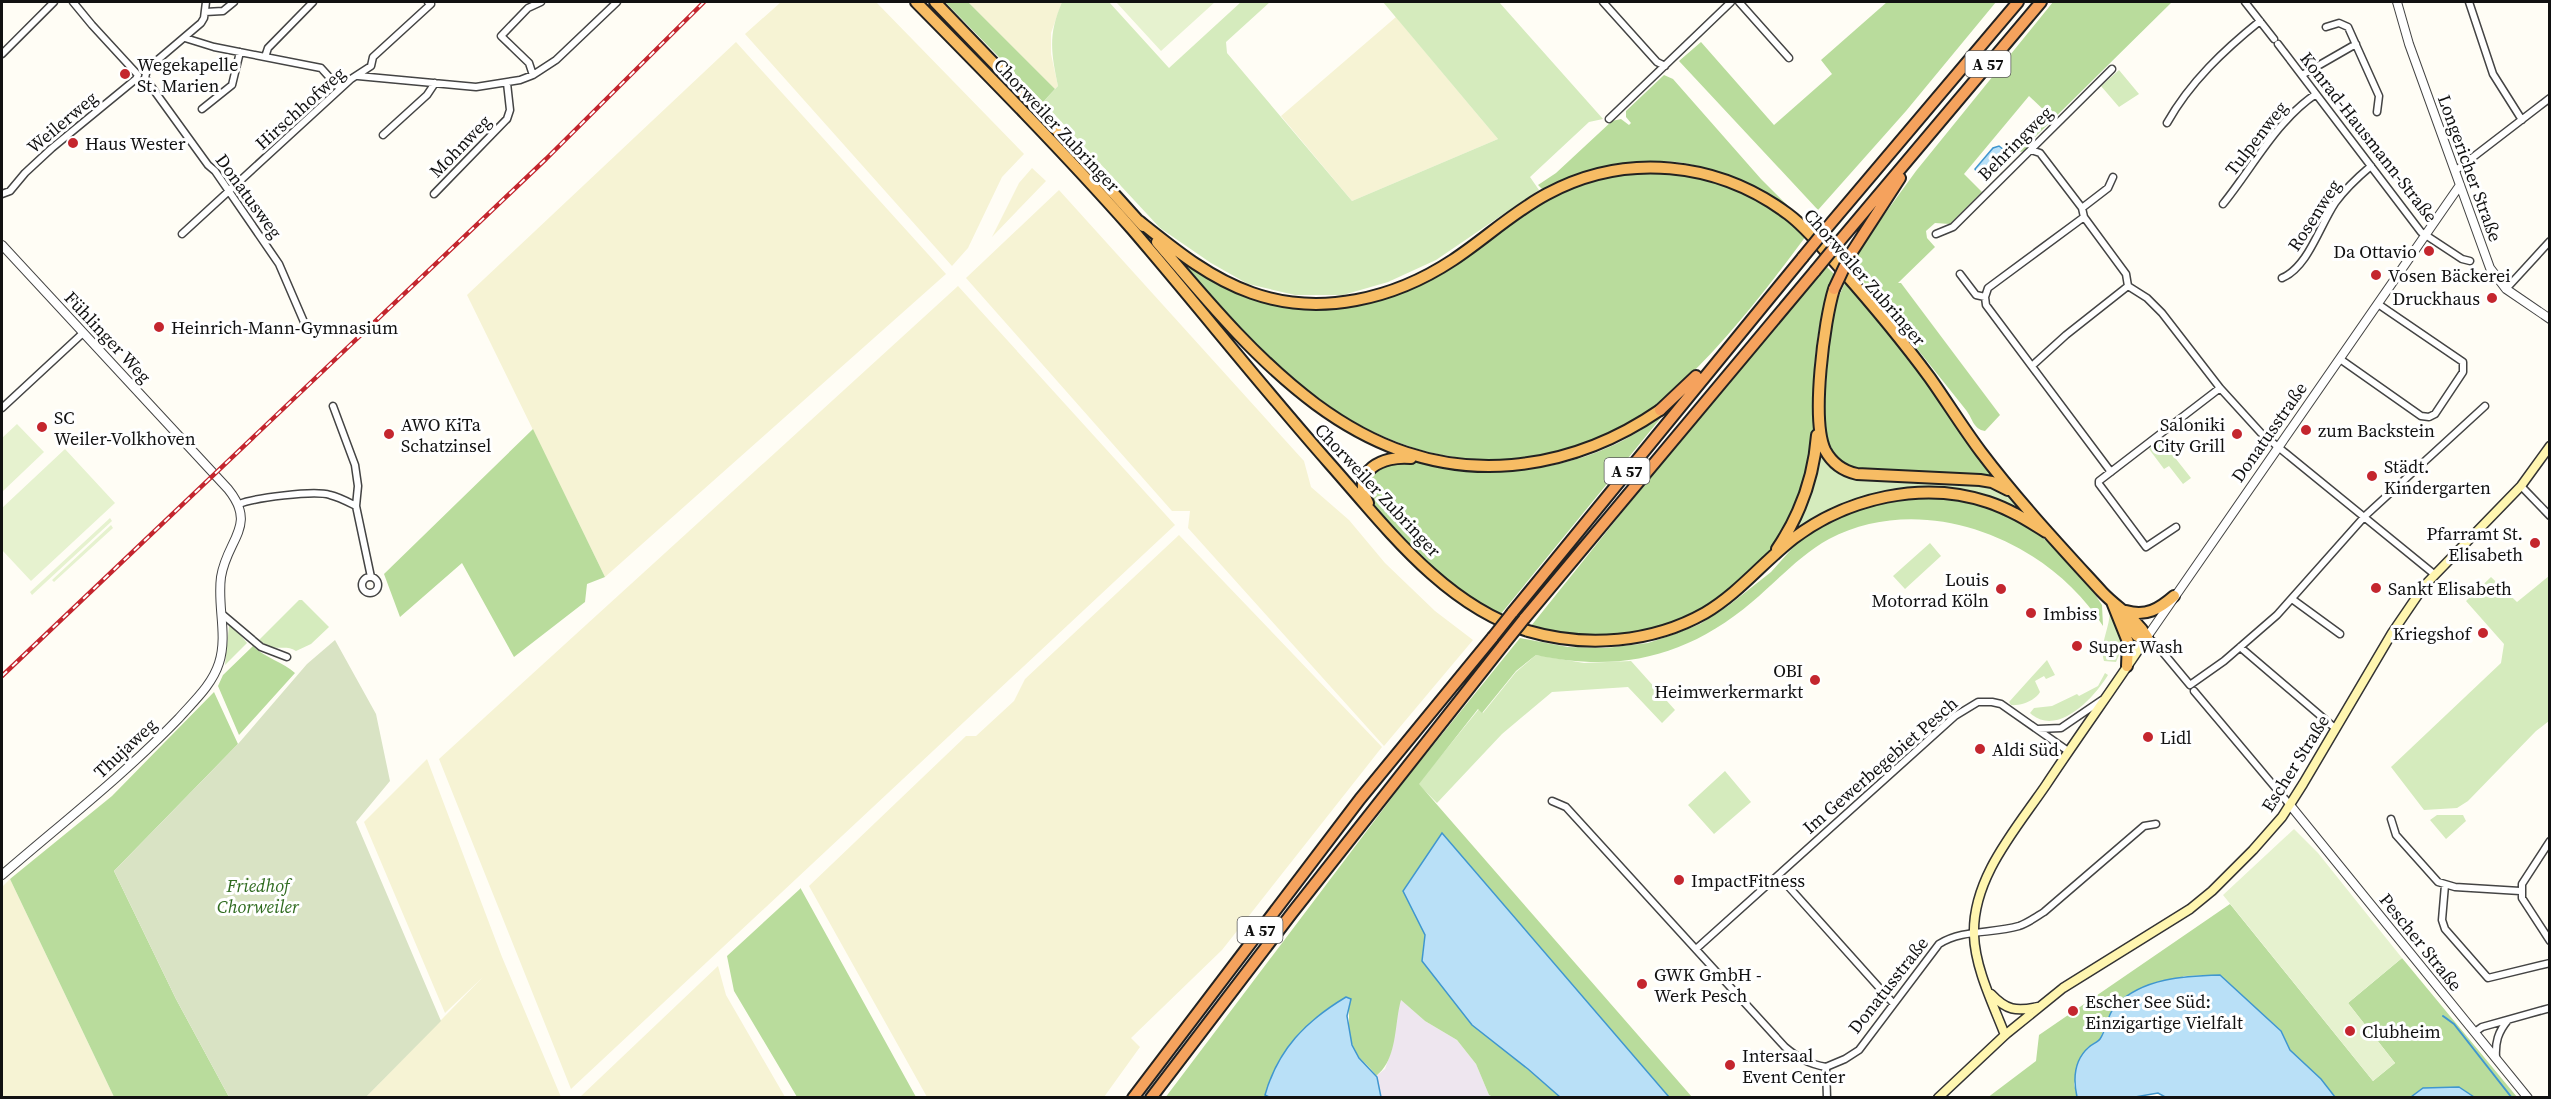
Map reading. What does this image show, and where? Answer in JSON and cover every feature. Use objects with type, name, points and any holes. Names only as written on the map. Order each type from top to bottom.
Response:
[{"type":"highway","name":"Chorweiler Zubringer","points":[[916,2],[1028,115],[1130,228],[1287,416],[1385,527],[1437,578],[1480,608],[1522,629],[1572,640],[1626,639],[1682,624],[1735,593],[1772,556],[1810,528],[1843,510],[1876,499],[1913,493],[1946,494],[1988,502],[2014,513],[2046,532]]},
{"type":"highway","name":"Chorweiler Zubringer","points":[[935,2],[1034,105],[1139,221],[1207,301],[1274,370],[1327,413],[1374,441],[1435,460]]},
{"type":"highway","name":"A 57","points":[[1133,1098],[1360,799],[1803,256],[2018,2]]},
{"type":"highway","name":"A 57","points":[[1151,1098],[1292,913],[1524,619],[2041,2]]},
{"type":"highway","points":[[1772,556],[1790,527],[1809,483],[1816,448],[1824,328],[1834,289],[1850,255],[1935,126]]},
{"type":"highway","name":"Chorweiler Zubringer","points":[[1139,221],[1179,253],[1226,282],[1252,293],[1290,302],[1336,303],[1386,293],[1426,276],[1455,259],[1532,203],[1581,179],[1616,170],[1654,167],[1688,169],[1727,180],[1764,197],[1789,214],[1818,243],[1904,344],[1979,450],[2013,493],[2046,532],[2112,601],[2125,610],[2147,637]]},
{"type":"highway","points":[[1385,527],[1367,502],[1364,493],[1364,484],[1371,469],[1382,461],[1395,458],[1486,466],[1553,459],[1607,441],[1660,410],[1743,329]]},
{"type":"highway","points":[[1820,391],[1823,443],[1831,458],[1843,469],[1872,477],[1987,481],[2013,493]]},
{"type":"highway","points":[[2125,610],[2134,613],[2148,613],[2174,596]]},
{"type":"highway","points":[[2112,601],[2134,633],[2140,637],[2147,637]]},
{"type":"highway","points":[[2112,601],[2128,642],[2127,666]]},
{"type":"main road","name":"Escher Straße","points":[[1938,1098],[2005,1035],[2063,988],[2190,909],[2212,891],[2253,850],[2290,805],[2392,633],[2434,574],[2521,486],[2550,446]]},
{"type":"main road","name":"Donatusstraße","points":[[2005,1035],[1977,954],[1974,933],[1978,897],[2005,845],[2147,637]]},
{"type":"main road","points":[[1989,992],[2009,1009],[2020,1011],[2041,1006]]},
{"type":"street","points":[[2,54],[54,2]]},
{"type":"street","name":"Weilerweg","points":[[2,194],[10,191],[25,173],[52,148],[138,75],[73,2]]},
{"type":"street","points":[[185,38],[201,23],[206,2]]},
{"type":"street","points":[[205,12],[223,11],[234,2]]},
{"type":"street","points":[[265,57],[268,48],[313,2]]},
{"type":"street","name":"Hirschhofweg","points":[[182,234],[230,193],[340,89],[371,66],[373,57],[431,4],[428,2]]},
{"type":"street","points":[[522,2],[528,8]]},
{"type":"street","points":[[533,75],[529,63],[501,36],[528,8],[541,2]]},
{"type":"street","points":[[358,76],[476,87],[507,83],[533,75],[570,48],[617,2]]},
{"type":"street","points":[[1603,2],[1657,62],[1665,66]]},
{"type":"street","points":[[1609,119],[1731,2]]},
{"type":"street","points":[[1739,2],[1789,58]]},
{"type":"street","name":"Konrad-Hausmann-Straße","points":[[2245,2],[2421,232],[2462,259],[2470,261]]},
{"type":"street","name":"Longericher Straße","points":[[2397,2],[2409,44],[2490,268],[2506,289],[2550,319]]},
{"type":"street","points":[[2469,2],[2493,74],[2522,120]]},
{"type":"street","points":[[2167,123],[2189,91],[2221,53],[2260,21]]},
{"type":"street","points":[[2326,27],[2339,23],[2348,27],[2379,96],[2377,112]]},
{"type":"street","points":[[185,38],[240,52],[321,68],[340,89]]},
{"type":"street","name":"Donatusweg","points":[[185,38],[147,69],[145,76],[147,82],[230,193],[279,264],[304,322],[315,334]]},
{"type":"street","points":[[2302,75],[2356,44]]},
{"type":"street","points":[[202,109],[232,85],[240,52]]},
{"type":"street","name":"Behringweg","points":[[1936,234],[1953,227],[2031,150],[2033,144],[2112,69]]},
{"type":"street","name":"Mohnweg","points":[[434,194],[507,119],[510,110],[507,83]]},
{"type":"street","points":[[383,135],[435,84]]},
{"type":"street","name":"Tulpenweg","points":[[2223,204],[2273,135],[2296,110],[2316,94]]},
{"type":"street","points":[[2455,171],[2550,98]]},
{"type":"street","points":[[2031,150],[2040,153],[2082,208],[2084,217],[2126,274],[2128,286],[2147,298],[2162,312],[2249,422],[2434,574]]},
{"type":"street","name":"Rosenweg","points":[[2282,278],[2294,273],[2305,259],[2320,226],[2337,200],[2371,166]]},
{"type":"street","points":[[2082,208],[2108,188],[2113,177]]},
{"type":"street","name":"Donatusstraße","points":[[2147,637],[2460,185]]},
{"type":"street","points":[[2084,217],[1988,288],[1985,297],[1986,305],[2033,365],[2110,472]]},
{"type":"street","points":[[2506,289],[2550,241]]},
{"type":"street","name":"Fühlinger Weg","points":[[2,245],[239,504]]},
{"type":"street","points":[[1960,274],[1976,295],[1985,297]]},
{"type":"street","points":[[2033,365],[2066,335],[2128,286]]},
{"type":"street","points":[[2340,359],[2421,416],[2429,417],[2435,414],[2463,372],[2463,362],[2378,304]]},
{"type":"street","points":[[2,408],[83,333]]},
{"type":"street","points":[[2176,527],[2146,547],[2099,484],[2100,480],[2220,388]]},
{"type":"street","points":[[333,406],[355,465],[358,486],[356,506],[371,577]]},
{"type":"street","points":[[2192,688],[2292,599],[2365,516],[2485,406]]},
{"type":"street","points":[[2521,486],[2550,516]]},
{"type":"street","points":[[239,504],[250,500],[328,494],[356,506]]},
{"type":"street","name":"Thujaweg","points":[[2,875],[132,763],[192,704],[212,680],[219,663],[223,639],[221,577],[242,519],[239,504]]},
{"type":"street","points":[[2292,599],[2340,634]]},
{"type":"street","points":[[222,614],[261,647],[287,657]]},
{"type":"street","points":[[2147,637],[2155,643],[2290,805]]},
{"type":"street","points":[[2240,647],[2336,729]]},
{"type":"street","name":"Donatusstraße","points":[[2037,728],[2061,728],[2106,697]]},
{"type":"street","name":"Im Gewerbegebiet Pesch","points":[[1696,949],[1902,762],[1955,716],[1972,705],[1988,702],[2001,704],[2068,751]]},
{"type":"street","points":[[1552,801],[1566,807],[1790,1052],[1810,1064],[1826,1067],[1827,1098]]},
{"type":"street","name":"Pescher Straße","points":[[2290,805],[2528,1098]]},
{"type":"street","points":[[2391,819],[2396,835],[2431,876],[2445,885],[2520,891]]},
{"type":"street","points":[[1974,933],[2018,926],[2031,920],[2070,891],[2144,826],[2156,824]]},
{"type":"street","points":[[2550,841],[2522,884],[2520,891],[2522,898],[2550,941]]},
{"type":"street","points":[[1779,876],[1893,1003]]},
{"type":"street","points":[[2445,885],[2442,920],[2445,929],[2488,978],[2550,963]]},
{"type":"street","name":"Donatusstraße","points":[[1826,1067],[1845,1059],[1858,1050],[1939,944],[1959,934],[1974,933]]},
{"type":"street","points":[[2475,1032],[2482,1027],[2550,1008]]},
{"type":"street","points":[[2496,1058],[2495,1043],[2500,1029],[2508,1020]]},
{"type":"shaded area","points":[[781,2],[876,2],[1024,154],[1002,177],[968,248],[952,266],[745,34]]},
{"type":"shaded area","points":[[968,2],[1062,2],[1051,33],[1051,54],[1058,86],[1055,89]]},
{"type":"shaded area","points":[[1396,17],[1498,139],[1352,201],[1281,116]]},
{"type":"shaded area","points":[[736,42],[946,274],[605,577],[467,295]]},
{"type":"shaded area","points":[[1032,168],[1046,181],[992,237],[1019,183]]},
{"type":"shaded area","points":[[1059,190],[1304,461],[1311,487],[1349,520],[1385,563],[1435,611],[1473,640],[1384,746],[1188,528],[1190,511],[1172,511],[966,278]]},
{"type":"shaded area","points":[[958,286],[1175,525],[571,1089],[439,759]]},
{"type":"shaded area","points":[[1179,535],[1382,747],[1222,950],[1131,1038],[1140,1047],[1104,1097],[927,1097],[809,886],[966,736],[976,736],[1014,701],[1025,679]]},
{"type":"shaded area","points":[[427,759],[502,957],[561,1097],[366,1097],[483,977],[445,1013],[364,822]]},
{"type":"shaded area","points":[[10,879],[114,1097],[2,1098],[2,887]]},
{"type":"shaded area","points":[[718,966],[726,995],[785,1097],[580,1097]]},
{"type":"shaded area","points":[[1400,999],[1425,1021],[1457,1040],[1476,1064],[1489,1095],[1493,1097],[1380,1097],[1376,1076],[1385,1069],[1391,1052]]},
{"type":"green space","points":[[945,2],[968,2],[1055,89],[1043,102]]},
{"type":"green space","points":[[1062,2],[1109,2],[1169,68],[1241,2],[1270,2],[1226,42],[1227,53],[1352,201],[1498,139],[1383,2],[1499,2],[1603,119],[1589,122],[1530,177],[1539,190],[1436,260],[1388,282],[1343,295],[1295,295],[1248,284],[1211,263],[1160,228],[1043,102],[1058,86],[1052,44],[1054,24]]},
{"type":"green space","points":[[1116,2],[1215,2],[1161,51]]},
{"type":"green space","points":[[1887,2],[1996,2],[1906,111],[1818,210],[1679,61],[1701,42],[1774,125],[1832,74],[1821,60]]},
{"type":"green space","points":[[2053,2],[2172,2],[2029,143],[2030,148],[2021,152],[2015,148],[2049,115],[2029,96],[1964,174],[1982,192],[1950,224],[1935,223],[1926,231],[1927,238],[1935,247],[1898,283],[1901,283],[2000,415],[1985,431],[1976,426],[1966,410],[1851,266],[1868,237],[1916,171]]},
{"type":"green space","points":[[2119,70],[2139,94],[2119,107],[2101,86]]},
{"type":"green space","points":[[1664,75],[1673,79],[1761,179],[1812,230],[1775,200],[1754,187],[1707,168],[1683,163],[1659,161],[1632,164],[1535,196],[1542,189],[1538,185],[1556,173],[1612,121],[1621,119],[1629,125],[1631,123],[1626,117],[1626,111]]},
{"type":"green space","points":[[1665,172],[1724,185],[1757,199],[1806,236],[1755,303],[1715,349],[1674,390],[1653,407],[1625,425],[1596,439],[1532,456],[1484,459],[1440,454],[1397,442],[1358,424],[1320,400],[1285,372],[1252,340],[1180,258],[1237,291],[1360,304],[1393,296],[1434,277],[1538,204],[1570,188],[1594,180],[1629,173]]},
{"type":"green space","points":[[1826,266],[1834,274],[1823,312],[1816,350],[1813,440],[1796,506],[1771,548],[1746,577],[1715,600],[1682,618],[1646,629],[1608,635],[1569,634],[1531,626],[1652,475]]},
{"type":"green space","points":[[1846,280],[1914,364],[1996,480],[1863,473],[1840,463],[1827,446],[1824,417],[1829,341],[1836,303]]},
{"type":"green space","points":[[1664,414],[1500,615],[1470,596],[1430,565],[1382,517],[1369,495],[1370,480],[1378,466],[1413,461],[1461,470],[1495,472],[1547,466],[1572,460],[1620,442]]},
{"type":"green space","points":[[17,424],[44,452],[2,492],[2,438]]},
{"type":"green space","points":[[533,429],[605,577],[587,584],[585,602],[514,657],[462,563],[400,617],[384,574]]},
{"type":"green space","points":[[2161,440],[2191,478],[2183,484],[2169,466],[2164,469],[2149,449]]},
{"type":"green space","points":[[65,449],[115,503],[31,581],[2,550],[2,508]]},
{"type":"green space","points":[[1821,450],[1988,484],[2007,494],[2028,518],[2000,503],[1791,535],[1810,495]]},
{"type":"green space","points":[[1935,496],[1989,505],[2027,524],[2068,560],[2094,593],[2102,605],[2103,626],[2079,595],[2050,569],[2017,547],[1981,531],[1943,522],[1904,519],[1866,525],[1818,545],[1727,621],[1677,648],[1624,661],[1566,660],[1536,655],[1516,671],[1482,713],[1478,709],[1419,784],[1692,1097],[1669,1097],[1442,833],[1403,891],[1425,935],[1422,961],[1560,1097],[1493,1097],[1489,1095],[1476,1064],[1457,1040],[1425,1021],[1401,1000],[1392,1051],[1383,1069],[1376,1076],[1356,1054],[1352,1045],[1346,997],[1309,1024],[1289,1046],[1268,1087],[1271,1097],[1165,1098],[1409,775],[1520,638],[1568,647],[1606,648],[1648,643],[1675,634],[1700,624],[1728,606],[1771,572],[1805,534],[1820,525],[1873,503]]},
{"type":"green space","points":[[110,518],[112,521],[32,595],[30,592]]},
{"type":"green space","points":[[111,525],[113,528],[54,582],[52,580]]},
{"type":"green space","points":[[1930,543],[1941,556],[1905,589],[1893,576]]},
{"type":"green space","points":[[2549,576],[2549,721],[2536,731],[2468,801],[2457,808],[2424,810],[2391,767],[2501,663],[2504,644],[2466,601],[2491,577],[2517,602]]},
{"type":"green space","points":[[299,600],[302,600],[329,627],[311,644],[296,651],[275,648],[259,640]]},
{"type":"green space","points":[[2110,612],[2118,624],[2121,637],[2121,649],[2116,662],[2104,661],[2103,655],[2103,643]]},
{"type":"green space","points":[[232,625],[247,643],[225,665],[229,626]]},
{"type":"green space","name":"Friedhof Chorweiler","points":[[335,640],[376,714],[390,781],[356,822],[441,1021],[366,1097],[229,1097],[176,999],[114,871],[238,744],[307,664]]},
{"type":"green space","points":[[253,646],[295,673],[239,735],[218,686],[223,675]]},
{"type":"green space","points":[[1536,655],[1584,663],[1631,661],[1675,710],[1662,723],[1628,687],[1552,692],[1502,734],[1437,803],[1418,784],[1479,709],[1483,713],[1516,672]]},
{"type":"green space","points":[[2047,660],[2055,675],[2046,679],[2044,676],[2035,681],[2040,692],[2035,698],[2023,704],[2011,705],[2009,702]]},
{"type":"green space","points":[[2105,673],[2108,675],[2094,694],[2074,712],[2063,718],[2052,721],[2041,719],[2030,713],[2034,708],[2052,706],[2098,686]]},
{"type":"green space","points":[[214,692],[238,744],[114,871],[176,999],[229,1097],[114,1097],[10,879],[112,796]]},
{"type":"green space","points":[[1725,771],[1751,802],[1714,834],[1688,805]]},
{"type":"green space","points":[[2437,815],[2463,815],[2466,821],[2446,839],[2430,820]]},
{"type":"green space","points":[[2294,829],[2318,853],[2402,958],[2348,1003],[2395,1063],[2373,1081],[2223,895]]},
{"type":"green space","points":[[801,888],[916,1097],[797,1097],[734,991],[727,956]]},
{"type":"green space","points":[[2230,904],[2373,1081],[2395,1063],[2348,1003],[2402,958],[2517,1097],[2474,1097],[2459,1087],[2423,1088],[2411,1097],[2335,1097],[2321,1079],[2290,1050],[2281,1030],[2219,975],[2184,976],[2107,1020],[2100,1039],[2087,1048],[2074,1084],[2077,1097],[1987,1098],[2036,1061],[2039,1035]]},
{"type":"water","points":[[1999,146],[2004,150],[2000,158],[1979,172],[1976,171],[1975,169],[1993,148]]},
{"type":"water","points":[[1442,833],[1669,1097],[1560,1097],[1472,1025],[1422,961],[1425,935],[1403,891]]},
{"type":"water","points":[[2220,975],[2281,1031],[2290,1050],[2321,1079],[2335,1097],[2167,1098],[2158,1093],[2135,1097],[2077,1097],[2075,1077],[2080,1058],[2090,1046],[2100,1039],[2116,1005],[2127,996],[2151,984],[2192,976]]},
{"type":"water","points":[[1346,997],[1351,999],[1347,1016],[1352,1045],[1359,1058],[1377,1077],[1381,1097],[1271,1098],[1265,1095],[1278,1064],[1295,1038],[1318,1016]]},
{"type":"water","points":[[2459,1087],[2474,1097],[2411,1097],[2423,1088]]},
{"type":"waterway","points":[[2443,1016],[2454,1024],[2512,1098]]},
{"type":"railway","points":[[2,676],[546,159],[704,2]]},
{"type":"place","name":"Wegekapelle St. Marien","points":[[125,74]]},
{"type":"place","name":"Haus Wester","points":[[73,143]]},
{"type":"place","name":"Da Ottavio","points":[[2429,251]]},
{"type":"place","name":"Vosen Bäckerei","points":[[2376,275]]},
{"type":"place","name":"Druckhaus","points":[[2492,298]]},
{"type":"place","name":"Heinrich-Mann-Gymnasium","points":[[159,327]]},
{"type":"place","name":"SC Weiler-Volkhoven","points":[[42,427]]},
{"type":"place","name":"zum Backstein","points":[[2306,430]]},
{"type":"place","name":"AWO KiTa Schatzinsel","points":[[389,434]]},
{"type":"place","name":"Saloniki City Grill","points":[[2237,434]]},
{"type":"place","name":"Städt. Kindergarten","points":[[2372,476]]},
{"type":"place","name":"Pfarramt St. Elisabeth","points":[[2535,543]]},
{"type":"place","name":"Sankt Elisabeth","points":[[2376,588]]},
{"type":"place","name":"Louis Motorrad Köln","points":[[2001,589]]},
{"type":"place","name":"Imbiss","points":[[2031,613]]},
{"type":"place","name":"Kriegshof","points":[[2483,633]]},
{"type":"place","name":"Super Wash","points":[[2077,646]]},
{"type":"place","name":"OBI Heimwerkermarkt","points":[[1815,680]]},
{"type":"place","name":"Lidl","points":[[2148,737]]},
{"type":"place","name":"Aldi Süd","points":[[1980,749]]},
{"type":"place","name":"ImpactFitness","points":[[1679,880]]},
{"type":"place","name":"GWK GmbH - Werk Pesch","points":[[1642,984]]},
{"type":"place","name":"Escher See Süd: Einzigartige Vielfalt","points":[[2073,1011]]},
{"type":"place","name":"Clubheim","points":[[2350,1031]]},
{"type":"place","name":"Intersaal Event Center","points":[[1730,1065]]}]
